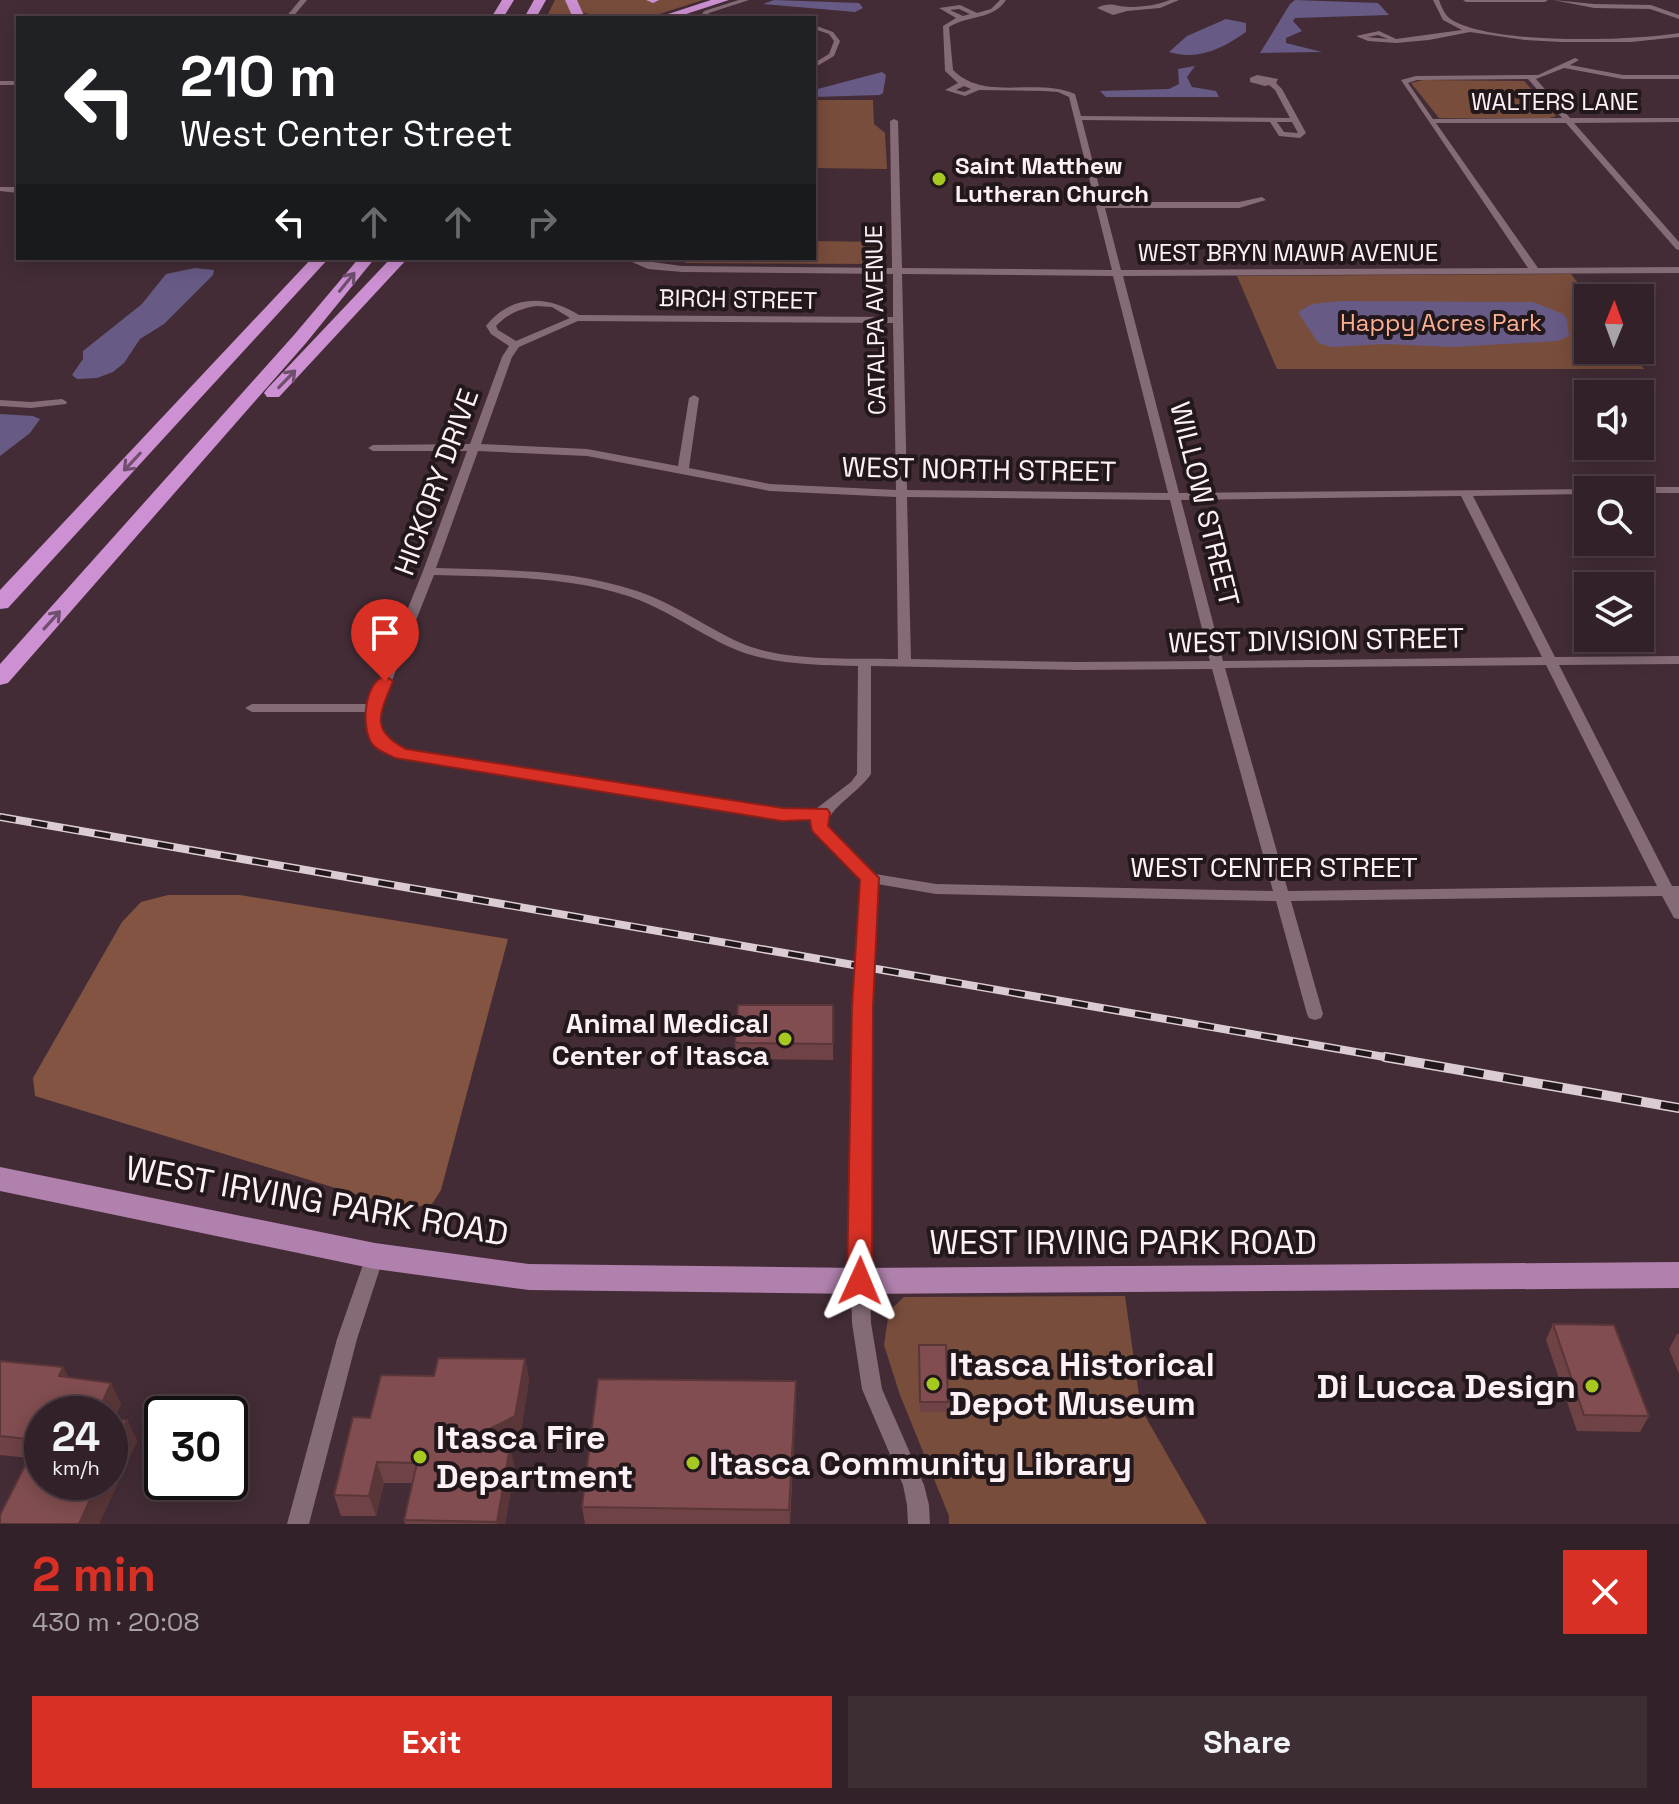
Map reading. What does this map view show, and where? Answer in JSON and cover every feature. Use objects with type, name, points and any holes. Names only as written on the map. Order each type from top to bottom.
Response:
[{"type":"highway","points":[[571,0],[579,16]]},
{"type":"highway","points":[[660,16],[709,0]]},
{"type":"highway","points":[[669,16],[723,0]]},
{"type":"highway","points":[[0,603],[319,260]]},
{"type":"highway","points":[[0,678],[290,351],[365,260]]},
{"type":"highway","points":[[131,531],[228,441],[398,260]]},
{"type":"main road","name":"WEST IRVING PARK ROAD","points":[[0,1179],[375,1256],[529,1277],[860,1281],[1679,1275]]},
{"type":"street","points":[[290,16],[304,0]]},
{"type":"street","points":[[704,16],[714,8],[746,0]]},
{"type":"street","points":[[960,17],[996,9],[1003,0]]},
{"type":"street","points":[[1126,9],[1160,6],[1176,0]]},
{"type":"street","points":[[1436,0],[1446,19],[1469,30],[1508,37],[1581,39],[1678,36]]},
{"type":"street","points":[[1466,0],[1545,0]]},
{"type":"street","points":[[1556,0],[1594,6],[1644,7],[1671,12],[1679,17]]},
{"type":"street","name":"WILLOW STREET","points":[[960,17],[942,8],[960,7],[975,14]]},
{"type":"street","name":"WILLOW STREET","points":[[960,17],[947,24],[945,30],[949,71],[964,83],[981,87],[1067,92],[1072,96],[1218,666],[1315,1014]]},
{"type":"street","points":[[816,28],[830,32],[837,40],[832,55],[816,65]]},
{"type":"street","points":[[1392,38],[1432,38],[1469,30]]},
{"type":"street","points":[[1581,39],[1586,51]]},
{"type":"street","points":[[1535,271],[1404,83],[1406,80],[1531,78],[1545,76],[1575,60]]},
{"type":"street","points":[[1565,66],[1623,77],[1679,77]]},
{"type":"street","points":[[1531,78],[1679,247]]},
{"type":"street","points":[[1271,83],[1278,89],[1302,133],[1300,136],[1282,134],[1272,120]]},
{"type":"street","points":[[1078,118],[1295,120]]},
{"type":"street","name":"WALTERS LANE","points":[[1431,121],[1679,120]]},
{"type":"street","name":"CATALPA AVENUE","points":[[894,121],[905,662]]},
{"type":"street","points":[[1100,205],[1239,205],[1262,200]]},
{"type":"street","name":"WEST BRYN MAWR AVENUE","points":[[633,260],[648,266],[676,269],[1118,273],[1679,270]]},
{"type":"street","name":"BIRCH STREET","points":[[577,318],[553,304],[524,306],[500,313],[491,326],[494,332],[515,345],[577,318],[899,320]]},
{"type":"street","name":"HICKORY DRIVE","points":[[374,708],[429,571],[507,357],[515,345]]},
{"type":"street","points":[[683,470],[694,398]]},
{"type":"street","points":[[0,403],[31,405],[62,402]]},
{"type":"street","name":"WEST NORTH STREET","points":[[373,448],[582,453],[787,489],[1175,495],[1574,491]]},
{"type":"street","points":[[1654,490],[1679,490]]},
{"type":"street","points":[[1465,492],[1674,891],[1679,914]]},
{"type":"street","points":[[252,708],[374,708],[373,729],[377,738],[402,754],[782,815],[821,813],[856,785],[864,774],[865,662],[817,661],[762,654],[737,646],[666,607],[632,593],[590,583],[528,574],[429,571]]},
{"type":"street","name":"WEST DIVISION STREET","points":[[865,662],[1218,666],[1679,660]]},
{"type":"street","points":[[821,813],[818,827],[870,878],[863,1007],[860,1281],[867,1372],[879,1413],[912,1482],[919,1524]]},
{"type":"street","name":"WEST CENTER STREET","points":[[870,878],[936,889],[1281,896],[1674,891]]},
{"type":"street","points":[[298,1524],[340,1363],[375,1256]]},
{"type":"green space","points":[[555,0],[703,0],[653,16],[588,16],[587,13],[547,16]]},
{"type":"green space","points":[[1423,80],[1524,81],[1556,116],[1439,118],[1411,83]]},
{"type":"green space","points":[[816,100],[873,100],[874,124],[885,133],[887,169],[816,168]]},
{"type":"green space","points":[[816,241],[881,242],[880,264],[685,263],[686,260],[816,260]]},
{"type":"green space","name":"Happy Acres Park","points":[[1571,274],[1579,284],[1574,284],[1574,364],[1640,364],[1644,369],[1277,369],[1237,276]]},
{"type":"green space","points":[[1125,1296],[1141,1409],[1207,1524],[949,1524],[949,1516],[900,1395],[884,1345],[889,1311],[904,1297]]},
{"type":"shaded area","points":[[774,0],[859,3],[863,8],[855,12],[763,4]]},
{"type":"shaded area","points":[[1295,0],[1378,3],[1389,15],[1295,18],[1293,21],[1302,31],[1286,38],[1286,43],[1322,52],[1260,53]]},
{"type":"shaded area","points":[[1226,19],[1246,23],[1246,32],[1200,54],[1169,52],[1187,36]]},
{"type":"shaded area","points":[[1195,66],[1187,77],[1192,87],[1216,91],[1219,97],[1106,97],[1100,91],[1169,89],[1179,84],[1178,69]]},
{"type":"shaded area","points":[[882,72],[886,75],[880,95],[816,97],[816,89]]},
{"type":"shaded area","points":[[195,268],[214,270],[213,275],[164,324],[140,339],[124,363],[113,372],[97,378],[77,379],[72,375],[83,359],[83,351],[142,304],[166,274]]},
{"type":"shaded area","points":[[1341,301],[1533,302],[1563,314],[1567,319],[1569,336],[1558,341],[1453,347],[1385,344],[1332,347],[1318,343],[1298,312],[1312,304]]},
{"type":"shaded area","points":[[0,414],[40,419],[30,433],[0,456]]},
{"type":"shaded area","points":[[168,895],[240,895],[508,939],[441,1190],[432,1204],[416,1207],[381,1202],[35,1096],[33,1078],[122,922],[141,902]]},
{"type":"building","points":[[738,1005],[833,1005],[833,1044],[735,1042]]},
{"type":"building","name":"Di Lucca Design","points":[[1553,1324],[1614,1325],[1649,1416],[1584,1415]]},
{"type":"building","name":"Itasca Historical Depot Museum","points":[[919,1345],[946,1345],[948,1402],[920,1402]]},
{"type":"building","name":"Itasca Fire Department","points":[[438,1358],[525,1359],[515,1416],[456,1446],[510,1447],[497,1522],[404,1520],[417,1463],[377,1462],[369,1496],[334,1495],[353,1417],[370,1418],[381,1375],[434,1376]]},
{"type":"building","points":[[0,1361],[63,1367],[59,1376],[111,1383],[105,1396],[24,1396],[24,1439],[0,1436]]},
{"type":"building","name":"Itasca Community Library","points":[[598,1379],[796,1381],[789,1510],[582,1507]]},
{"type":"building","points":[[24,1468],[24,1500],[90,1500],[79,1524],[0,1524],[0,1515]]},
{"type":"railway","points":[[0,817],[1396,1059]]},
{"type":"railway","points":[[1385,1057],[1679,1108]]},
{"type":"place","name":"Saint Matthew Lutheran Church","points":[[939,179]]},
{"type":"place","name":"Animal Medical Center of Itasca","points":[[785,1039]]},
{"type":"place","name":"Itasca Historical Depot Museum","points":[[933,1384]]},
{"type":"place","name":"Di Lucca Design","points":[[1592,1386]]},
{"type":"place","name":"Itasca Fire Department","points":[[420,1457]]},
{"type":"place","name":"Itasca Community Library","points":[[693,1463]]},
{"type":"route","points":[[385,681],[374,708],[373,729],[381,743],[402,754],[782,815],[821,813],[818,827],[870,878],[863,1007],[860,1281]]}]
